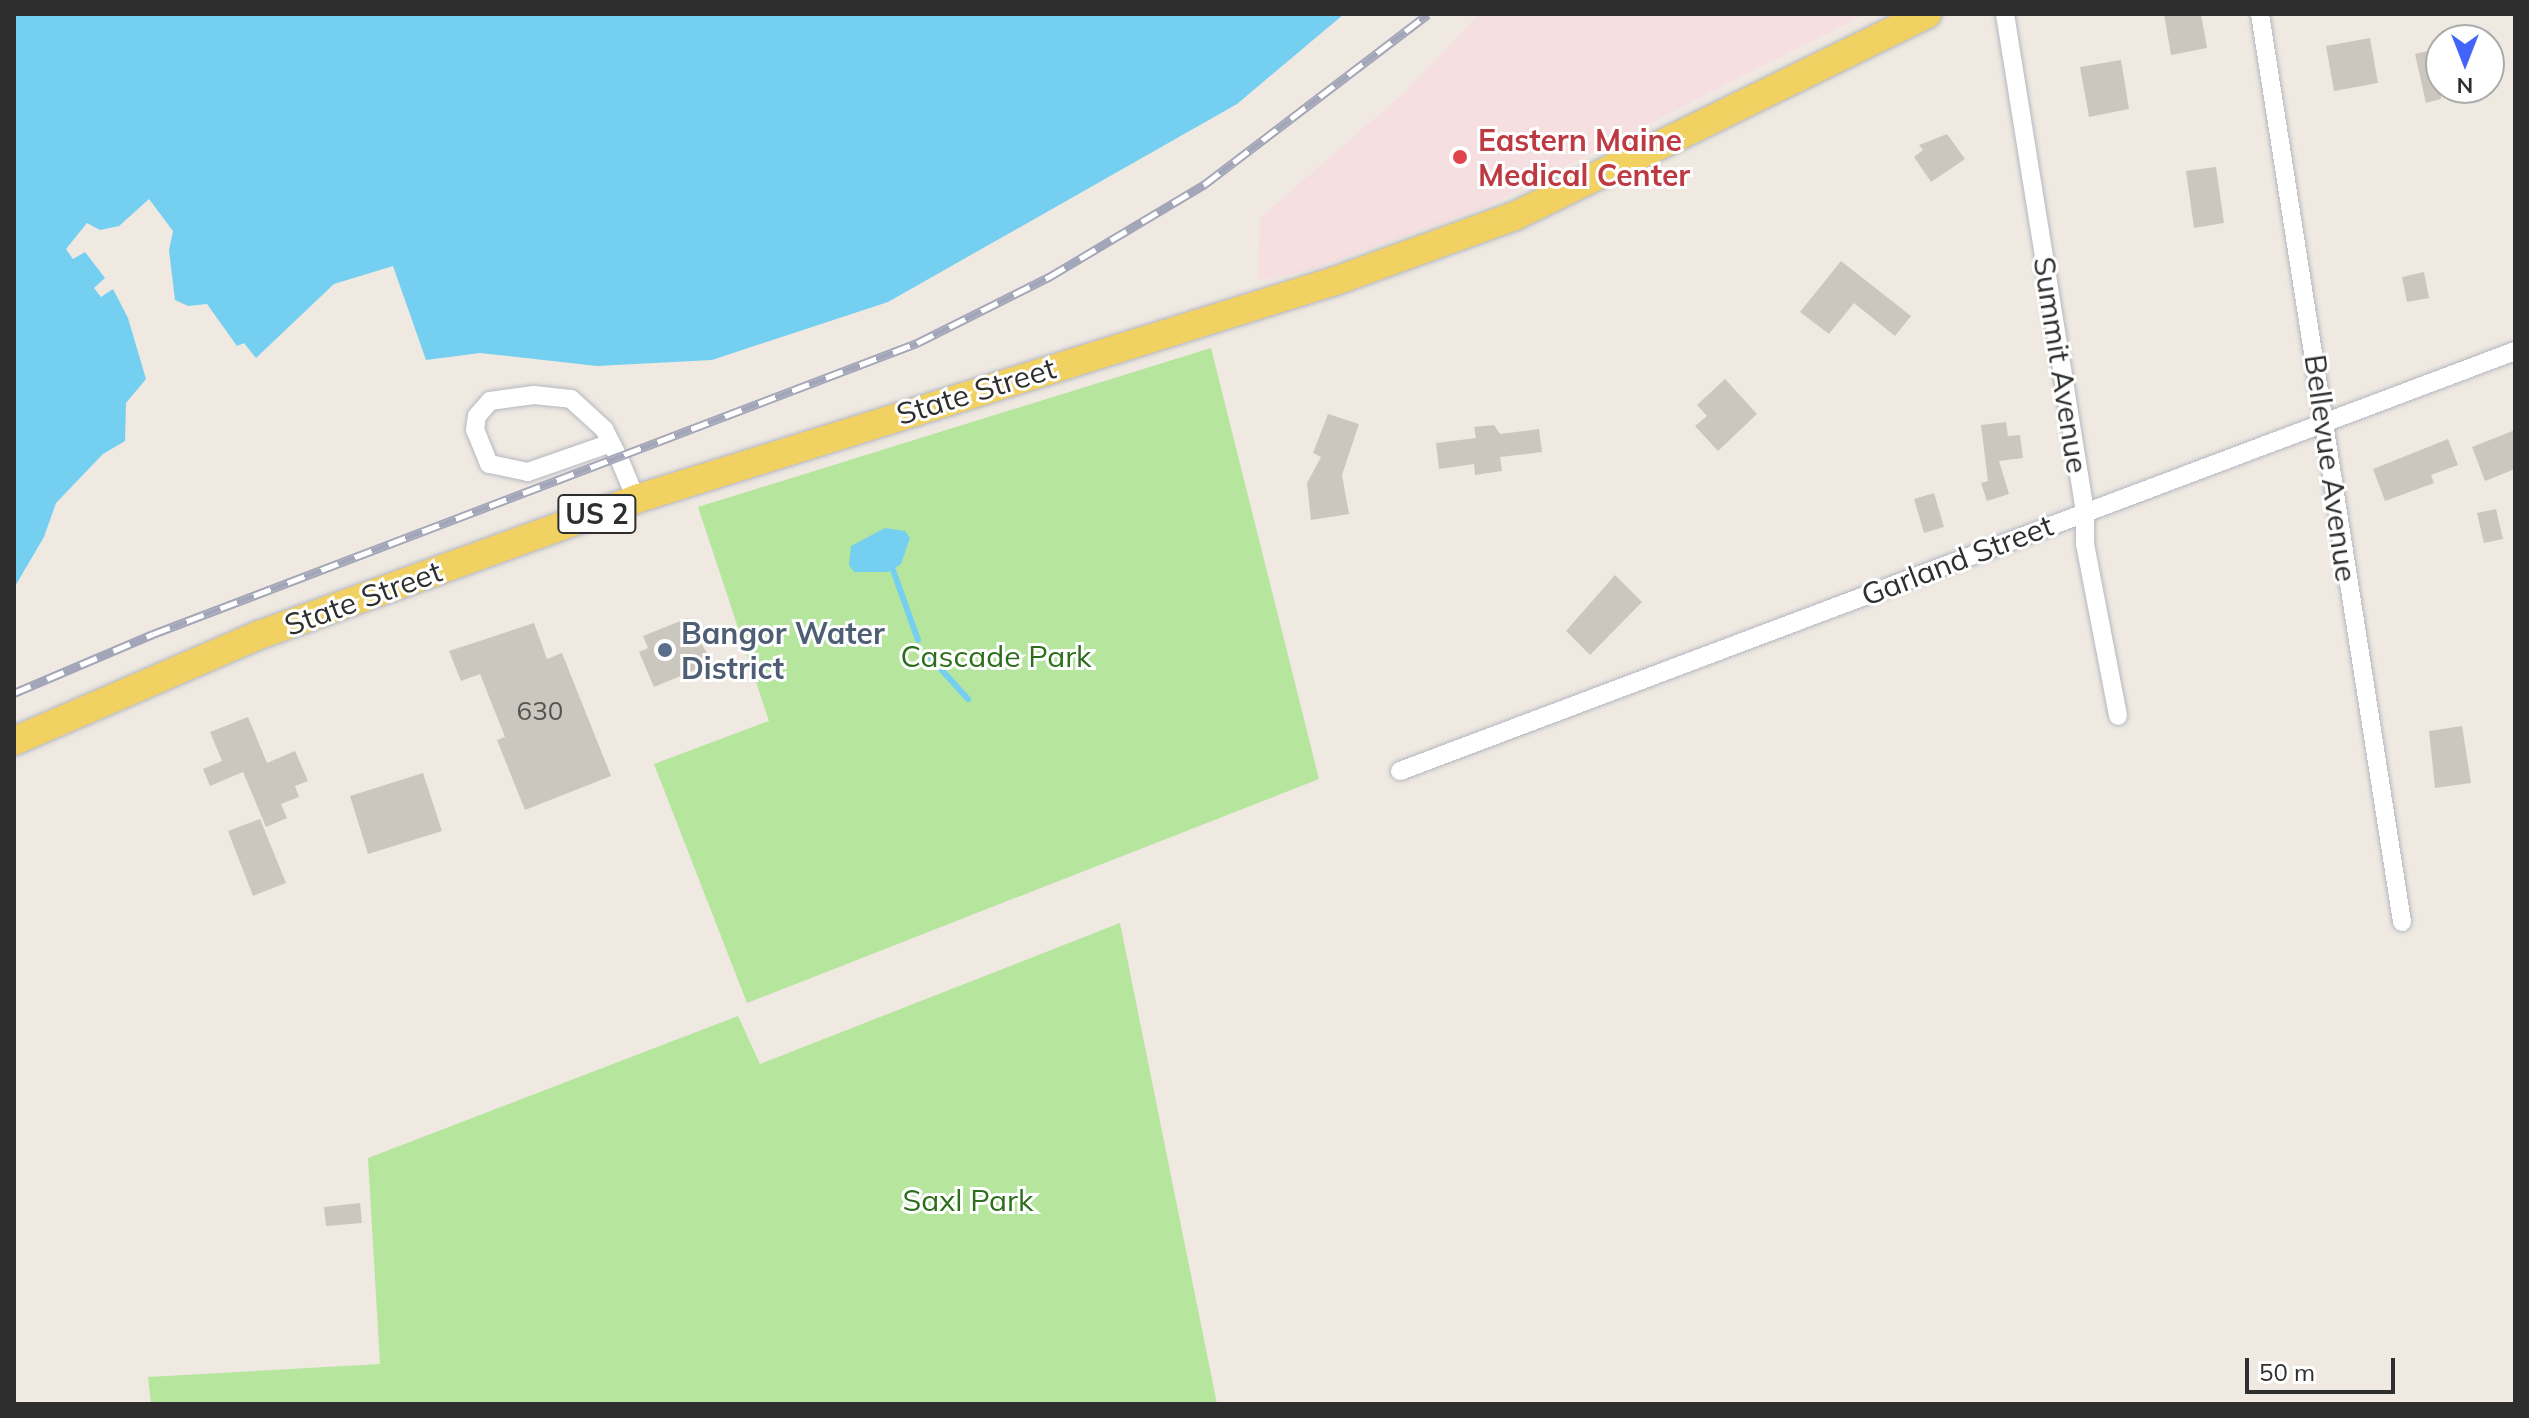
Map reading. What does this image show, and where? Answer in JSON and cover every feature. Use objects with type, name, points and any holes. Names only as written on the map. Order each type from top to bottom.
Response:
[{"type":"main road","name":"State Street","points":[[14,741],[259,635],[636,499],[1335,281],[1515,216],[1927,14]]},
{"type":"street","name":"Summit Avenue","points":[[2005,14],[2085,512],[2085,544],[2118,716]]},
{"type":"street","name":"Bellevue Avenue","points":[[2260,14],[2322,390],[2322,423],[2402,922]]},
{"type":"street","name":"Garland Street","points":[[1400,771],[2515,351]]},
{"type":"street","points":[[611,443],[528,472],[489,464],[475,430],[477,416],[490,401],[534,395],[571,399],[594,415],[611,443],[636,499]]},
{"type":"shaded area","name":"Eastern Maine Medical Center","points":[[1479,14],[1866,14],[1485,207],[1310,270],[1258,281],[1260,218],[1404,93]]},
{"type":"green space","name":"Cascade Park","points":[[1211,348],[1319,779],[747,1003],[654,764],[769,721],[698,507]]},
{"type":"green space","name":"Saxl Park","points":[[1120,923],[1217,1404],[151,1404],[148,1377],[380,1364],[368,1158],[738,1016],[760,1064]]},
{"type":"water","points":[[14,14],[1344,14],[1237,104],[888,302],[712,360],[597,366],[480,353],[426,360],[393,266],[334,284],[256,358],[244,343],[237,346],[207,304],[188,306],[175,300],[169,250],[173,231],[149,199],[119,226],[100,230],[87,223],[66,249],[73,259],[85,252],[105,278],[94,288],[101,297],[113,289],[128,318],[146,379],[126,403],[125,441],[103,454],[56,503],[44,537],[14,588]]},
{"type":"water","points":[[885,528],[905,531],[910,538],[901,564],[888,572],[854,572],[849,565],[851,546]]},
{"type":"building","points":[[2164,14],[2201,14],[2207,48],[2171,55]]},
{"type":"building","points":[[2370,38],[2378,83],[2334,91],[2326,46]]},
{"type":"building","points":[[2425,52],[2425,99],[2415,54]]},
{"type":"building","points":[[2121,60],[2129,109],[2089,117],[2080,67]]},
{"type":"building","points":[[1947,134],[1965,159],[1931,182],[1914,157],[1923,150],[1919,145]]},
{"type":"building","points":[[2216,167],[2224,223],[2194,228],[2186,171]]},
{"type":"building","points":[[1841,261],[1911,316],[1895,336],[1854,303],[1829,334],[1800,312]]},
{"type":"building","points":[[2424,272],[2429,298],[2407,302],[2402,277]]},
{"type":"building","points":[[1725,379],[1757,414],[1718,451],[1695,426],[1707,416],[1697,405]]},
{"type":"building","points":[[1328,414],[1359,424],[1342,475],[1349,514],[1311,520],[1307,483],[1321,457],[1313,453]]},
{"type":"building","points":[[2006,422],[2008,436],[2020,435],[2023,458],[1999,461],[2009,494],[1987,501],[1981,483],[1988,481],[1981,425]]},
{"type":"building","points":[[1494,425],[1500,434],[1539,429],[1542,452],[1500,457],[1502,471],[1475,475],[1474,464],[1439,469],[1436,443],[1476,438],[1474,427]]},
{"type":"building","points":[[2515,430],[2515,469],[2485,481],[2472,447]]},
{"type":"building","points":[[2448,439],[2458,465],[2431,475],[2434,483],[2385,501],[2373,469]]},
{"type":"building","points":[[1934,493],[1944,527],[1924,533],[1914,499]]},
{"type":"building","points":[[2496,509],[2503,539],[2484,543],[2477,513]]},
{"type":"building","points":[[1615,575],[1642,602],[1590,655],[1566,631]]},
{"type":"building","points":[[688,618],[712,663],[654,687],[639,652],[648,648],[643,636]]},
{"type":"building","points":[[534,623],[547,659],[562,653],[611,776],[525,810],[497,740],[505,737],[480,674],[461,681],[449,651]]},
{"type":"building","points":[[248,717],[267,763],[295,751],[308,781],[295,786],[299,797],[281,804],[287,818],[266,827],[243,772],[210,786],[203,769],[222,761],[210,732]]},
{"type":"building","points":[[2462,726],[2471,783],[2435,788],[2429,731]]},
{"type":"building","points":[[423,773],[442,831],[368,854],[350,796]]},
{"type":"building","points":[[260,819],[286,883],[253,896],[228,831]]},
{"type":"building","points":[[360,1203],[362,1223],[326,1226],[324,1207]]},
{"type":"waterway","points":[[893,570],[918,640]]},
{"type":"waterway","points":[[929,656],[968,699]]},
{"type":"railway","points":[[14,693],[153,634],[917,343],[1049,277],[1205,184],[1428,14]]},
{"type":"place","name":"Eastern Maine Medical Center","points":[[1460,157]]},
{"type":"place","name":"Bangor Water District","points":[[665,650]]}]
